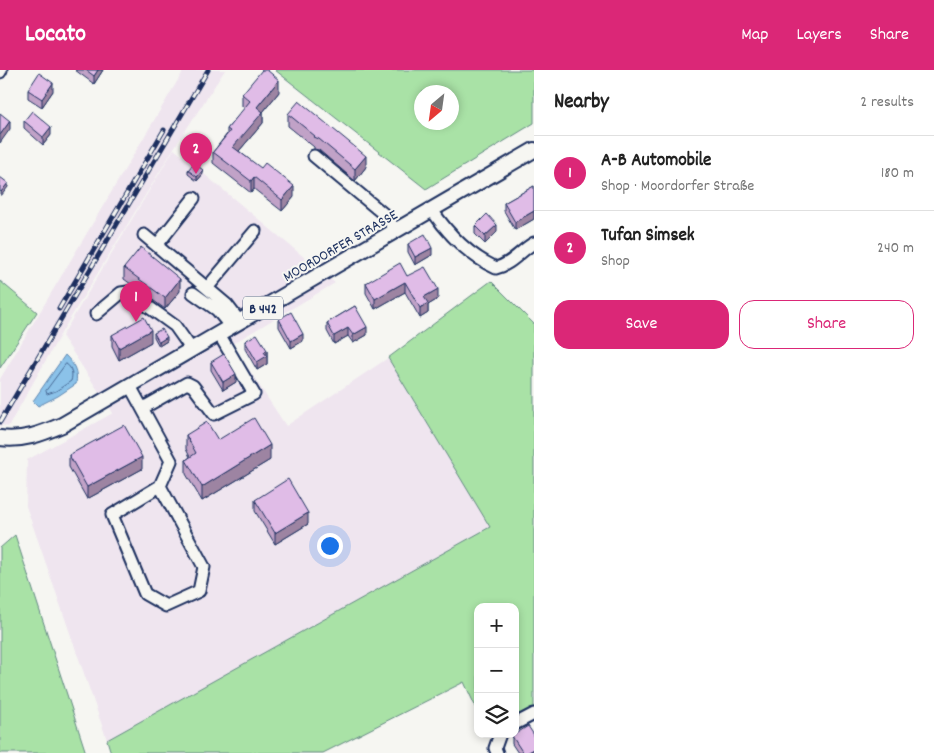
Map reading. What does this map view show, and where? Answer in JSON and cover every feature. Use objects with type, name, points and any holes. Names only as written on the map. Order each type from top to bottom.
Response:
[{"type":"main road","name":"MOORDORFER STRASSE","points":[[0,438],[29,438],[62,425],[534,150]]},
{"type":"street","points":[[314,156],[386,216],[396,231]]},
{"type":"street","points":[[157,245],[194,198]]},
{"type":"street","points":[[432,210],[438,219],[479,260],[496,268],[513,261],[534,243]]},
{"type":"street","points":[[207,288],[255,231]]},
{"type":"street","points":[[143,408],[187,383],[193,386],[214,414],[254,394],[230,328],[227,305],[144,235]]},
{"type":"street","points":[[96,314],[121,293],[128,292],[175,326],[192,350]]},
{"type":"street","points":[[193,293],[217,310],[230,328]]},
{"type":"street","points":[[130,386],[171,461],[160,486],[112,515],[145,594],[166,606],[199,591],[204,567],[160,486]]},
{"type":"street","points":[[519,722],[534,714]]},
{"type":"street","points":[[497,753],[495,748],[499,738]]},
{"type":"shaded area","points":[[184,70],[225,70],[174,148],[63,330],[8,427],[2,425],[0,430],[0,379]]},
{"type":"shaded area","points":[[174,149],[335,283],[232,344],[286,426],[388,358],[490,527],[107,740],[26,506],[27,460],[113,413],[62,336]]},
{"type":"green space","points":[[275,70],[534,70],[534,123],[426,189]]},
{"type":"green space","points":[[0,281],[37,312],[0,368]]},
{"type":"green space","points":[[491,281],[534,324],[534,708],[519,715],[519,603],[474,603],[474,703],[464,682],[323,753],[111,753],[107,740],[490,527],[388,358]]},
{"type":"green space","points":[[15,535],[86,753],[0,753],[0,548]]},
{"type":"water","points":[[65,355],[75,368],[76,384],[38,406],[33,401]]},
{"type":"building","points":[[86,70],[98,70],[94,76]]},
{"type":"building","points":[[262,70],[267,70],[279,80],[257,107],[263,112],[233,147],[261,168],[265,163],[294,186],[282,200],[254,177],[251,181],[213,152],[230,131],[227,129],[250,101],[242,94]]},
{"type":"building","points":[[39,73],[53,83],[42,99],[28,90]]},
{"type":"building","points":[[299,101],[366,156],[355,169],[288,114]]},
{"type":"building","points":[[32,111],[51,127],[43,137],[24,121]]},
{"type":"building","points":[[0,113],[10,121],[0,135]]},
{"type":"building","points":[[194,163],[203,170],[197,177],[188,170]]},
{"type":"building","points":[[0,177],[8,183],[1,192],[0,191]]},
{"type":"building","points":[[534,186],[534,211],[515,222],[504,203]]},
{"type":"building","points":[[487,214],[497,225],[485,236],[475,226]]},
{"type":"building","points":[[425,234],[432,248],[415,257],[408,244]]},
{"type":"building","points":[[141,247],[180,279],[165,298],[124,268]]},
{"type":"building","points":[[400,263],[407,276],[425,267],[438,289],[424,297],[428,303],[420,308],[405,282],[375,299],[366,283]]},
{"type":"building","points":[[355,306],[367,327],[353,335],[348,328],[334,336],[327,323]]},
{"type":"building","points":[[291,312],[303,334],[291,341],[279,319]]},
{"type":"building","points":[[144,317],[151,330],[119,348],[112,335]]},
{"type":"building","points":[[162,329],[167,337],[159,342],[154,333]]},
{"type":"building","points":[[257,334],[267,350],[264,352],[267,356],[257,362],[245,341]]},
{"type":"building","points":[[224,354],[236,374],[223,382],[211,362]]},
{"type":"building","points":[[254,418],[270,445],[202,487],[186,460],[196,453],[186,435],[207,422],[218,440]]},
{"type":"building","points":[[124,425],[142,457],[87,487],[69,455]]},
{"type":"building","points":[[288,479],[308,513],[275,533],[255,500]]},
{"type":"building","points":[[528,726],[534,735],[534,749],[523,753],[513,738],[519,738],[519,732]]},
{"type":"railway","points":[[0,422],[208,70]]},
{"type":"railway","points":[[59,309],[164,130]]},
{"type":"place","name":"Tufan Simsek","points":[[196,174]]},
{"type":"place","name":"A-B Automobile","points":[[136,322]]}]
